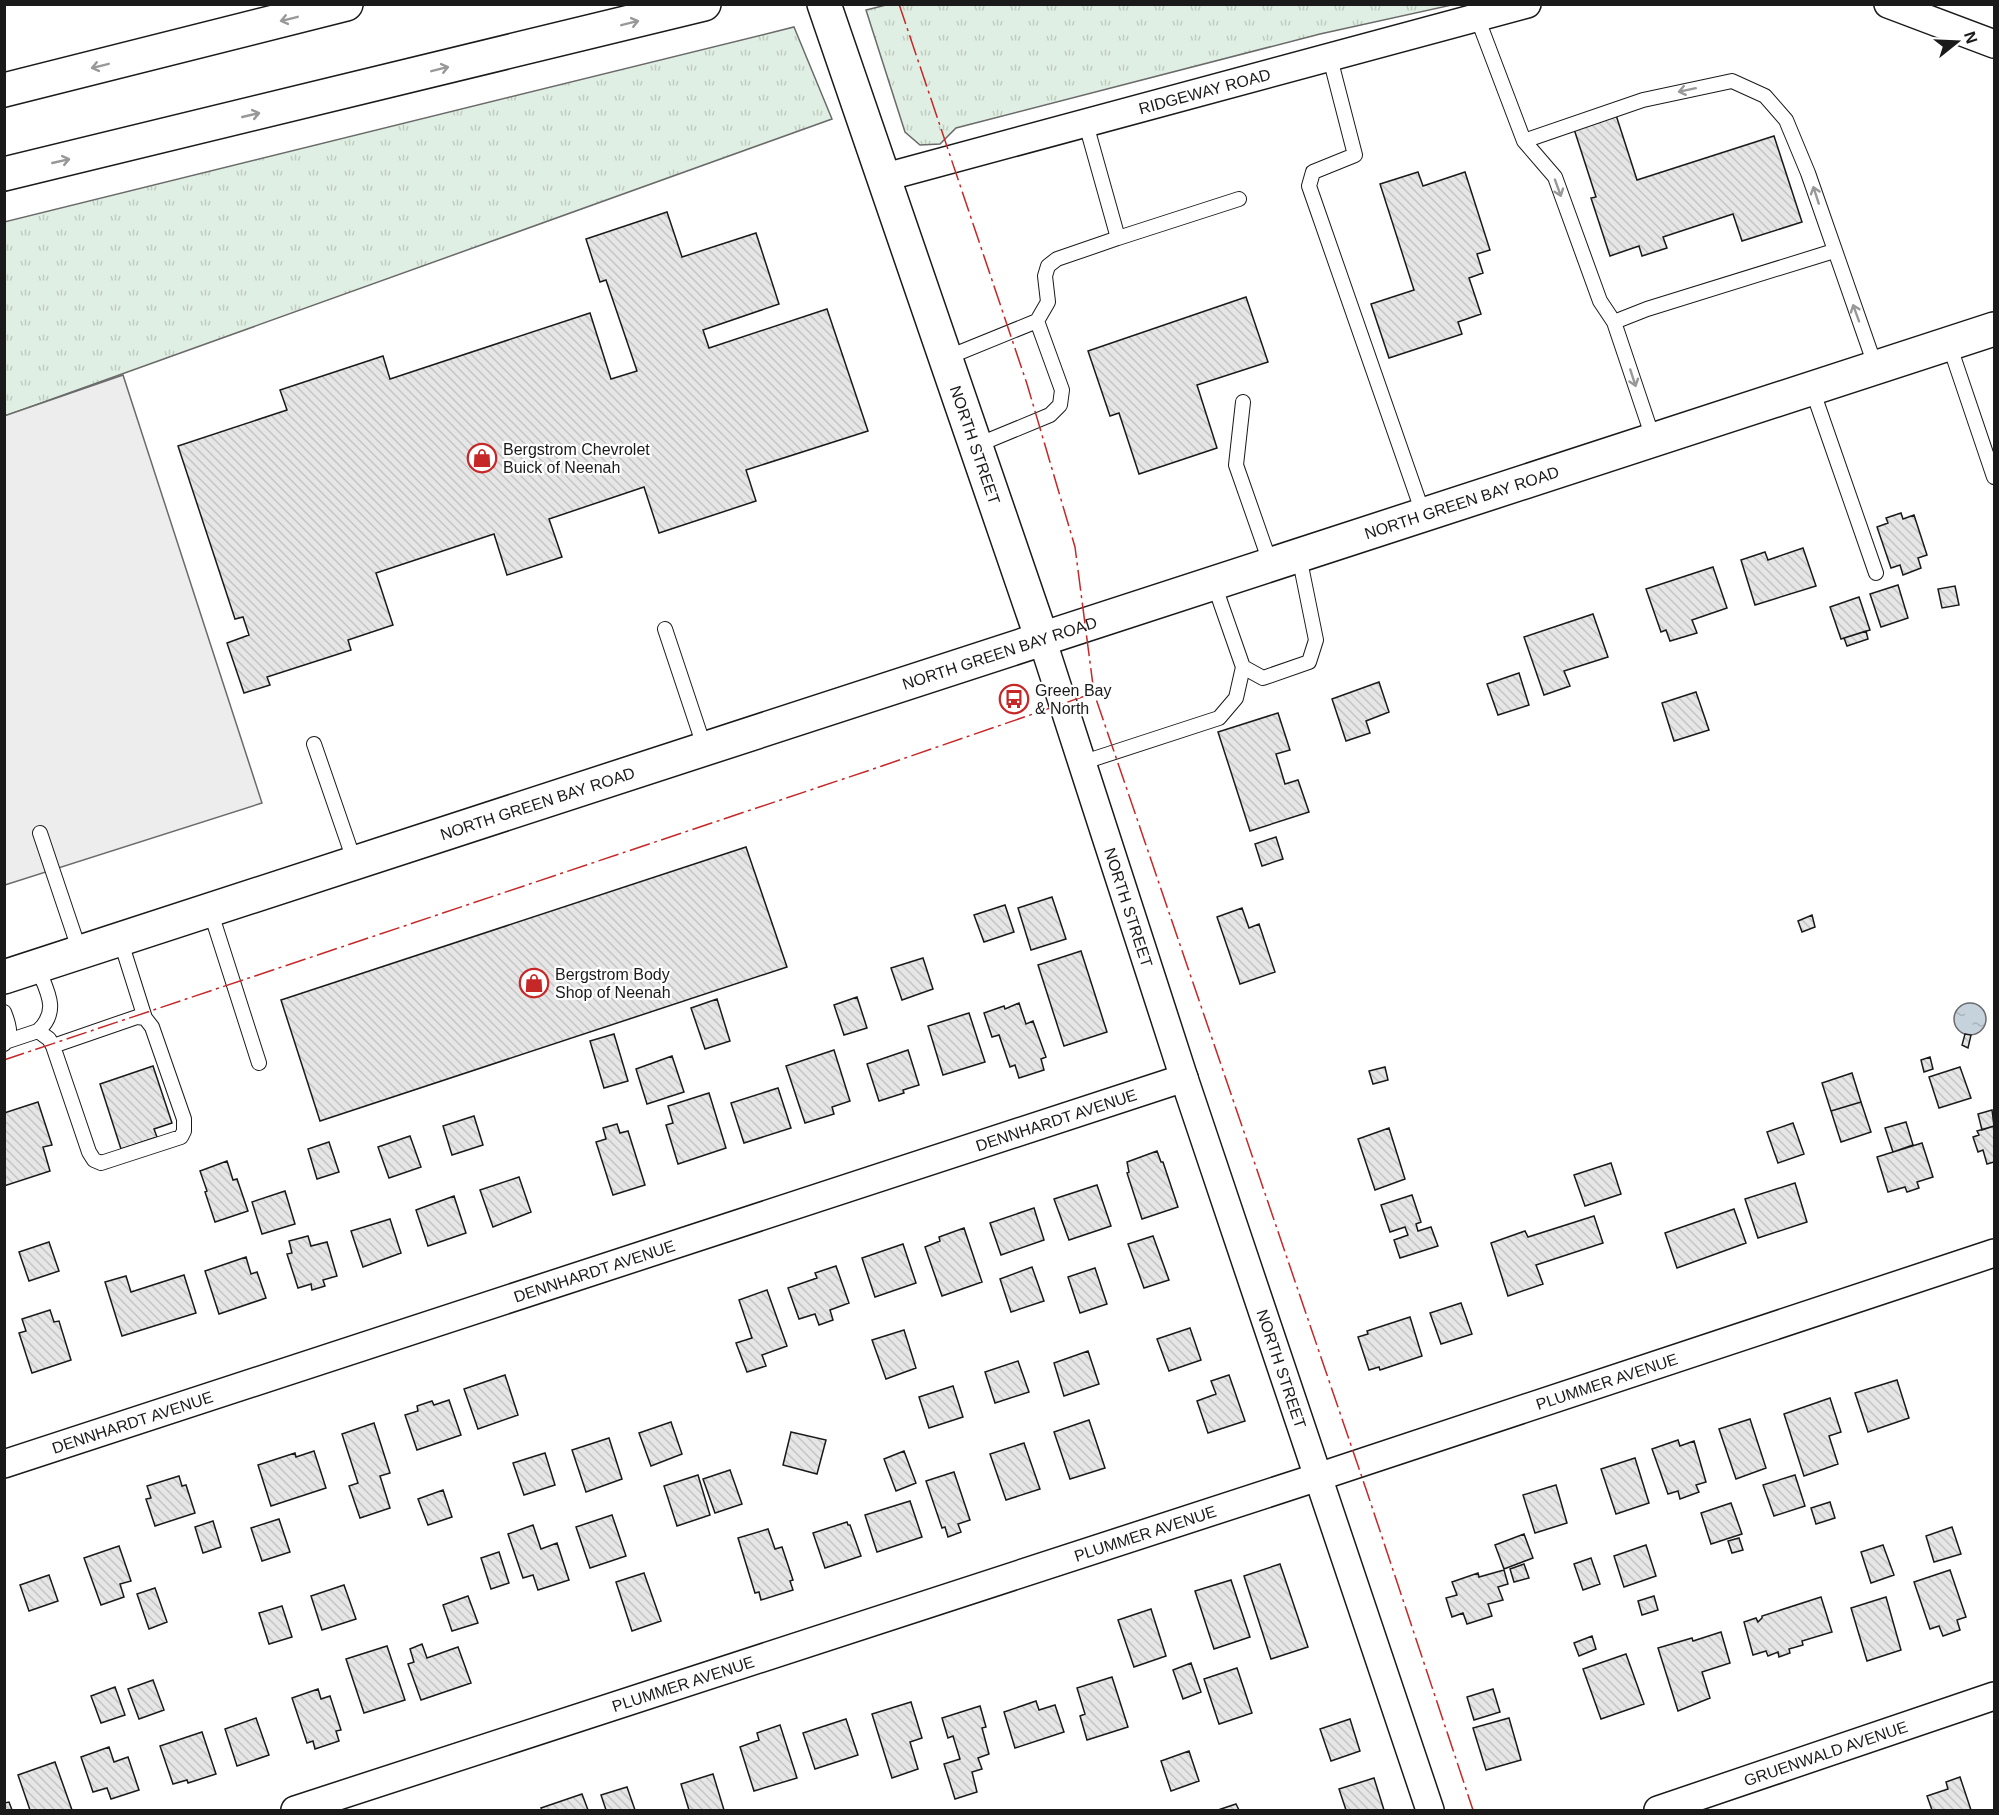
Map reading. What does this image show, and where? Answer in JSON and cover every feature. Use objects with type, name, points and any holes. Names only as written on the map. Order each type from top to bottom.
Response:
[{"type":"main road","points":[[4,90],[346,4]]},
{"type":"main road","points":[[4,174],[704,4]]},
{"type":"main road","name":"NORTH STREET","points":[[824,4],[1042,639]]},
{"type":"main road","name":"NORTH GREEN BAY ROAD","points":[[4,977],[1995,329]]},
{"type":"street","name":"RIDGEWAY ROAD","points":[[882,178],[1527,4]]},
{"type":"street","points":[[1888,4],[1995,44]]},
{"type":"street","name":"NORTH STREET","points":[[1042,639],[1184,1078],[1430,1810]]},
{"type":"street","name":"DENNHARDT AVENUE","points":[[4,1464],[1184,1078]]},
{"type":"street","name":"PLUMMER AVENUE","points":[[295,1810],[1318,1477],[1995,1253]]},
{"type":"street","name":"GRUENWALD AVENUE","points":[[1658,1810],[1995,1696]]},
{"type":"lane","points":[[1477,17],[1524,141],[1555,177],[1600,301],[1614,322],[1653,441]]},
{"type":"lane","points":[[1330,58],[1355,155],[1313,172],[1310,186],[1424,516]]},
{"type":"lane","points":[[1524,141],[1642,100],[1732,81],[1765,96],[1786,120],[1808,173],[1876,368]]},
{"type":"lane","points":[[1086,124],[1118,237]]},
{"type":"lane","points":[[944,358],[1037,321],[1048,302],[1045,276],[1048,266],[1057,259],[1239,199]]},
{"type":"lane","points":[[1614,322],[1658,305],[1834,250]]},
{"type":"lane","points":[[975,446],[1050,415],[1060,405],[1062,390],[1037,321]]},
{"type":"lane","points":[[1949,344],[1995,477]]},
{"type":"lane","points":[[1812,389],[1876,573]]},
{"type":"lane","points":[[1243,402],[1236,465],[1285,561],[1316,640],[1309,662],[1263,678],[1243,667]]},
{"type":"lane","points":[[1081,763],[1219,718],[1236,698],[1243,667],[1214,584]]},
{"type":"lane","points":[[665,628],[705,749]]},
{"type":"lane","points":[[315,744],[355,863]]},
{"type":"lane","points":[[40,833],[80,952]]},
{"type":"lane","points":[[210,910],[258,1063]]},
{"type":"lane","points":[[38,1031],[49,1039],[53,1046],[89,1152],[94,1160],[101,1164],[181,1137],[184,1131],[183,1119],[120,939]]},
{"type":"lane","points":[[4,1012],[8,1024],[6,1042],[38,1031],[46,1024],[51,1015],[52,1006],[37,966]]},
{"type":"lane","points":[[53,1046],[137,1017],[146,1018]]},
{"type":"green space","points":[[890,4],[1452,5],[1320,34],[956,128],[940,144],[920,145],[905,132],[866,10]]},
{"type":"green space","points":[[794,27],[832,119],[5,416],[4,222]]},
{"type":"shaded area","points":[[123,375],[262,803],[5,885],[4,416]]},
{"type":"water","points":[[1970,1003],[1982,1007],[1986,1019],[1982,1031],[1970,1035],[1958,1031],[1954,1019],[1958,1007]]},
{"type":"building","points":[[1616,115],[1637,180],[1774,136],[1802,222],[1742,241],[1733,214],[1663,237],[1667,248],[1642,256],[1639,246],[1610,256],[1591,198],[1596,197],[1574,129]]},
{"type":"building","points":[[1418,172],[1423,186],[1465,172],[1490,250],[1477,254],[1483,273],[1469,278],[1481,314],[1458,322],[1462,334],[1389,358],[1371,304],[1414,290],[1380,184]]},
{"type":"building","name":"Bergstrom Chevrolet Buick of Neenah","points":[[667,212],[682,257],[756,233],[779,304],[703,330],[709,348],[827,309],[868,431],[746,470],[756,501],[659,533],[644,487],[549,519],[562,557],[507,575],[494,534],[376,573],[393,625],[348,640],[351,650],[267,677],[270,685],[244,693],[227,643],[249,635],[243,617],[235,619],[178,446],[287,410],[280,390],[383,356],[390,379],[590,313],[611,379],[637,371],[606,280],[600,282],[586,239]]},
{"type":"building","points":[[1246,297],[1268,362],[1197,385],[1217,448],[1139,474],[1119,413],[1110,416],[1088,351]]},
{"type":"building","points":[[1901,513],[1903,519],[1914,515],[1927,555],[1918,558],[1921,568],[1903,575],[1900,565],[1891,568],[1877,527],[1888,523],[1886,518]]},
{"type":"building","points":[[1803,548],[1816,586],[1755,605],[1741,560],[1765,552],[1768,560]]},
{"type":"building","points":[[1713,567],[1727,608],[1692,620],[1697,633],[1670,641],[1666,630],[1661,632],[1646,589]]},
{"type":"building","points":[[1898,585],[1908,618],[1881,627],[1870,594]]},
{"type":"building","points":[[1955,586],[1959,605],[1942,608],[1938,589]]},
{"type":"building","points":[[1859,597],[1870,630],[1841,639],[1830,607]]},
{"type":"building","points":[[1593,614],[1608,657],[1564,671],[1570,686],[1544,695],[1524,637]]},
{"type":"building","points":[[1866,631],[1868,639],[1847,646],[1844,638]]},
{"type":"building","points":[[1519,673],[1529,705],[1498,715],[1487,684]]},
{"type":"building","points":[[1379,682],[1389,712],[1366,721],[1370,733],[1346,741],[1332,699]]},
{"type":"building","points":[[1696,692],[1709,730],[1674,741],[1662,703]]},
{"type":"building","points":[[1278,713],[1290,750],[1276,754],[1285,784],[1298,780],[1309,812],[1250,831],[1218,732]]},
{"type":"building","points":[[1276,837],[1283,859],[1262,866],[1255,844]]},
{"type":"building","name":"Bergstrom Body Shop of Neenah","points":[[746,847],[787,967],[320,1121],[281,1000]]},
{"type":"building","points":[[1052,897],[1066,939],[1031,950],[1018,908]]},
{"type":"building","points":[[1005,905],[1014,932],[984,942],[974,915]]},
{"type":"building","points":[[1242,908],[1249,928],[1259,924],[1275,972],[1240,984],[1217,917]]},
{"type":"building","points":[[1812,915],[1815,927],[1802,932],[1798,921]]},
{"type":"building","points":[[1081,951],[1107,1032],[1064,1046],[1038,965]]},
{"type":"building","points":[[923,958],[933,989],[902,1000],[891,968]]},
{"type":"building","points":[[857,997],[867,1028],[844,1035],[834,1005]]},
{"type":"building","points":[[717,999],[730,1041],[705,1049],[691,1008]]},
{"type":"building","points":[[1019,1003],[1026,1024],[1033,1021],[1046,1057],[1041,1059],[1044,1070],[1019,1078],[1015,1065],[1010,1067],[999,1035],[992,1037],[984,1013],[1004,1006],[1005,1009]]},
{"type":"building","points":[[969,1013],[985,1062],[943,1075],[928,1026]]},
{"type":"building","points":[[614,1034],[628,1081],[604,1088],[590,1041]]},
{"type":"building","points":[[1965,1034],[1971,1035],[1968,1048],[1962,1045]]},
{"type":"building","points":[[834,1050],[850,1101],[832,1107],[834,1114],[805,1123],[786,1066]]},
{"type":"building","points":[[908,1050],[919,1085],[903,1090],[904,1093],[879,1101],[867,1064]]},
{"type":"building","points":[[672,1056],[684,1092],[647,1104],[636,1069]]},
{"type":"building","points":[[1930,1057],[1933,1069],[1924,1072],[1921,1060]]},
{"type":"building","points":[[153,1066],[172,1123],[154,1129],[157,1137],[121,1149],[100,1084]]},
{"type":"building","points":[[1385,1067],[1388,1080],[1373,1084],[1369,1071]]},
{"type":"building","points":[[1960,1067],[1971,1098],[1939,1108],[1929,1077]]},
{"type":"building","points":[[1852,1073],[1861,1102],[1831,1111],[1822,1083]]},
{"type":"building","points":[[778,1088],[791,1128],[744,1143],[731,1103]]},
{"type":"building","points":[[709,1093],[726,1148],[678,1164],[666,1125],[673,1123],[668,1106]]},
{"type":"building","points":[[38,1102],[52,1145],[43,1147],[50,1171],[4,1186],[4,1113]]},
{"type":"building","points":[[1861,1102],[1871,1132],[1841,1142],[1831,1111]]},
{"type":"building","points":[[1992,1110],[1994,1126],[1982,1130],[1978,1114]]},
{"type":"building","points":[[474,1116],[483,1145],[452,1155],[443,1126]]},
{"type":"building","points":[[1906,1122],[1913,1145],[1893,1152],[1885,1128]]},
{"type":"building","points":[[1793,1123],[1804,1154],[1778,1163],[1767,1132]]},
{"type":"building","points":[[617,1124],[620,1133],[628,1131],[645,1185],[613,1195],[596,1142],[606,1139],[603,1128]]},
{"type":"building","points":[[1994,1126],[1994,1162],[1987,1164],[1983,1150],[1978,1152],[1973,1137],[1979,1135],[1977,1131]]},
{"type":"building","points":[[1389,1128],[1405,1179],[1375,1190],[1358,1139]]},
{"type":"building","points":[[410,1136],[421,1167],[389,1178],[378,1147]]},
{"type":"building","points":[[329,1142],[339,1172],[317,1179],[308,1149]]},
{"type":"building","points":[[1922,1143],[1933,1177],[1917,1182],[1919,1188],[1907,1192],[1905,1187],[1888,1192],[1877,1157]]},
{"type":"building","points":[[1157,1151],[1178,1207],[1142,1219],[1127,1173],[1129,1172],[1127,1162]]},
{"type":"building","points":[[227,1161],[233,1180],[237,1179],[248,1211],[215,1222],[200,1171]]},
{"type":"building","points":[[1611,1163],[1621,1194],[1585,1206],[1574,1175]]},
{"type":"building","points":[[519,1177],[531,1212],[493,1227],[480,1190]]},
{"type":"building","points":[[1795,1183],[1807,1222],[1758,1238],[1745,1199]]},
{"type":"building","points":[[1097,1185],[1111,1226],[1069,1240],[1054,1199]]},
{"type":"building","points":[[285,1191],[295,1224],[262,1234],[252,1202]]},
{"type":"building","points":[[1412,1195],[1421,1222],[1416,1224],[1418,1231],[1431,1227],[1438,1246],[1400,1258],[1394,1240],[1408,1235],[1405,1227],[1390,1232],[1381,1205]]},
{"type":"building","points":[[454,1196],[466,1233],[428,1246],[416,1210]]},
{"type":"building","points":[[1034,1208],[1044,1240],[1001,1255],[990,1223]]},
{"type":"building","points":[[1734,1209],[1746,1243],[1677,1268],[1665,1233]]},
{"type":"building","points":[[1594,1216],[1603,1243],[1536,1265],[1543,1284],[1508,1296],[1491,1243],[1525,1231],[1528,1237]]},
{"type":"building","points":[[390,1219],[401,1253],[363,1267],[351,1231]]},
{"type":"building","points":[[964,1228],[982,1282],[942,1296],[925,1247],[940,1241],[939,1237]]},
{"type":"building","points":[[308,1236],[311,1246],[327,1242],[337,1276],[323,1280],[325,1286],[312,1290],[311,1284],[298,1288],[287,1254],[292,1253],[289,1241]]},
{"type":"building","points":[[1153,1236],[1169,1280],[1144,1288],[1128,1244]]},
{"type":"building","points":[[49,1242],[59,1271],[29,1281],[19,1252]]},
{"type":"building","points":[[903,1244],[916,1283],[875,1297],[862,1258]]},
{"type":"building","points":[[246,1257],[251,1274],[257,1272],[266,1298],[219,1314],[205,1271]]},
{"type":"building","points":[[836,1266],[849,1303],[830,1310],[833,1320],[819,1325],[815,1314],[799,1319],[788,1288],[817,1278],[815,1273]]},
{"type":"building","points":[[1032,1267],[1044,1301],[1011,1312],[1000,1279]]},
{"type":"building","points":[[1095,1268],[1107,1304],[1080,1313],[1068,1277]]},
{"type":"building","points":[[184,1275],[196,1313],[122,1336],[105,1282],[126,1276],[131,1292]]},
{"type":"building","points":[[767,1290],[787,1346],[762,1355],[766,1366],[747,1372],[736,1343],[752,1338],[739,1300]]},
{"type":"building","points":[[1461,1303],[1472,1334],[1441,1344],[1430,1313]]},
{"type":"building","points":[[50,1310],[54,1322],[59,1321],[71,1360],[32,1373],[19,1333],[26,1331],[22,1319]]},
{"type":"building","points":[[1410,1317],[1422,1356],[1380,1370],[1379,1367],[1369,1370],[1358,1337],[1368,1334],[1367,1331]]},
{"type":"building","points":[[1190,1328],[1201,1360],[1169,1371],[1157,1339]]},
{"type":"building","points":[[904,1330],[916,1368],[886,1379],[872,1340]]},
{"type":"building","points":[[1088,1351],[1099,1384],[1064,1396],[1054,1363]]},
{"type":"building","points":[[1018,1361],[1029,1392],[995,1403],[985,1372]]},
{"type":"building","points":[[505,1375],[518,1415],[478,1429],[464,1389]]},
{"type":"building","points":[[1229,1375],[1245,1421],[1208,1433],[1197,1401],[1216,1394],[1211,1381]]},
{"type":"building","points":[[1897,1380],[1909,1418],[1868,1432],[1855,1393]]},
{"type":"building","points":[[953,1386],[963,1417],[929,1428],[919,1397]]},
{"type":"building","points":[[1830,1398],[1841,1432],[1829,1436],[1838,1464],[1804,1476],[1784,1414]]},
{"type":"building","points":[[449,1400],[461,1435],[417,1450],[405,1415],[418,1411],[417,1406],[432,1401],[434,1405]]},
{"type":"building","points":[[1750,1419],[1766,1468],[1736,1479],[1719,1429]]},
{"type":"building","points":[[1089,1420],[1105,1468],[1070,1479],[1054,1432]]},
{"type":"building","points":[[671,1422],[682,1454],[651,1466],[639,1433]]},
{"type":"building","points":[[374,1423],[390,1473],[380,1476],[390,1508],[360,1518],[349,1486],[358,1483],[342,1434]]},
{"type":"building","points":[[791,1432],[826,1440],[817,1474],[783,1465]]},
{"type":"building","points":[[609,1438],[622,1479],[586,1492],[572,1450]]},
{"type":"building","points":[[1678,1440],[1680,1446],[1694,1441],[1706,1482],[1696,1485],[1699,1492],[1680,1499],[1678,1491],[1668,1494],[1652,1449]]},
{"type":"building","points":[[1024,1443],[1040,1489],[1006,1500],[990,1454]]},
{"type":"building","points":[[314,1451],[326,1488],[271,1506],[258,1465],[295,1453],[296,1457]]},
{"type":"building","points":[[904,1451],[916,1483],[896,1491],[884,1459]]},
{"type":"building","points":[[545,1453],[555,1485],[524,1495],[513,1463]]},
{"type":"building","points":[[1635,1458],[1649,1503],[1616,1514],[1601,1469]]},
{"type":"building","points":[[730,1470],[742,1504],[715,1513],[703,1479]]},
{"type":"building","points":[[954,1472],[970,1520],[958,1524],[961,1532],[948,1537],[945,1527],[942,1528],[926,1481]]},
{"type":"building","points":[[698,1475],[710,1515],[677,1526],[664,1486]]},
{"type":"building","points":[[1795,1475],[1805,1506],[1774,1516],[1763,1485]]},
{"type":"building","points":[[179,1476],[182,1486],[186,1485],[195,1513],[155,1526],[146,1499],[151,1498],[147,1486]]},
{"type":"building","points":[[1556,1485],[1567,1523],[1535,1533],[1523,1495]]},
{"type":"building","points":[[443,1490],[452,1517],[428,1525],[418,1499]]},
{"type":"building","points":[[910,1501],[922,1537],[877,1552],[865,1515]]},
{"type":"building","points":[[1830,1502],[1835,1518],[1816,1524],[1811,1508]]},
{"type":"building","points":[[1731,1503],[1742,1534],[1711,1544],[1701,1513]]},
{"type":"building","points":[[612,1515],[626,1556],[590,1568],[576,1527]]},
{"type":"building","points":[[279,1519],[290,1552],[262,1561],[251,1528]]},
{"type":"building","points":[[213,1521],[221,1547],[203,1553],[195,1527]]},
{"type":"building","points":[[847,1522],[861,1556],[825,1568],[813,1533]]},
{"type":"building","points":[[533,1525],[541,1549],[557,1543],[569,1580],[538,1590],[533,1575],[523,1578],[508,1534]]},
{"type":"building","points":[[1952,1527],[1961,1554],[1934,1562],[1926,1536]]},
{"type":"building","points":[[768,1529],[775,1549],[782,1547],[793,1580],[790,1581],[793,1590],[761,1600],[759,1592],[755,1593],[738,1538]]},
{"type":"building","points":[[1524,1534],[1533,1558],[1504,1569],[1495,1545]]},
{"type":"building","points":[[1739,1538],[1743,1550],[1732,1553],[1728,1541]]},
{"type":"building","points":[[1646,1545],[1656,1576],[1624,1587],[1614,1556]]},
{"type":"building","points":[[1883,1545],[1894,1575],[1871,1583],[1861,1552]]},
{"type":"building","points":[[119,1546],[131,1581],[120,1584],[124,1597],[101,1605],[84,1558]]},
{"type":"building","points":[[499,1552],[509,1583],[491,1589],[481,1558]]},
{"type":"building","points":[[1591,1558],[1600,1584],[1583,1590],[1574,1564]]},
{"type":"building","points":[[1280,1564],[1308,1647],[1271,1659],[1244,1576]]},
{"type":"building","points":[[1524,1564],[1529,1578],[1514,1582],[1510,1569]]},
{"type":"building","points":[[1504,1570],[1508,1584],[1498,1587],[1503,1600],[1488,1604],[1492,1616],[1467,1624],[1463,1613],[1452,1617],[1446,1598],[1457,1595],[1452,1582],[1478,1573],[1479,1577]]},
{"type":"building","points":[[1950,1570],[1966,1617],[1957,1620],[1960,1630],[1943,1636],[1939,1626],[1930,1629],[1914,1582]]},
{"type":"building","points":[[644,1573],[661,1621],[632,1631],[616,1582]]},
{"type":"building","points":[[49,1575],[58,1601],[29,1611],[20,1585]]},
{"type":"building","points":[[1231,1580],[1250,1637],[1214,1649],[1195,1591]]},
{"type":"building","points":[[344,1585],[356,1619],[322,1630],[311,1596]]},
{"type":"building","points":[[155,1588],[167,1622],[149,1629],[137,1594]]},
{"type":"building","points":[[468,1596],[478,1623],[452,1631],[443,1605]]},
{"type":"building","points":[[1654,1596],[1658,1610],[1642,1615],[1638,1601]]},
{"type":"building","points":[[1821,1597],[1832,1632],[1802,1641],[1803,1645],[1789,1649],[1790,1653],[1779,1657],[1778,1652],[1768,1656],[1766,1651],[1753,1655],[1744,1622],[1756,1618],[1758,1622],[1762,1616]]},
{"type":"building","points":[[1886,1597],[1901,1650],[1867,1661],[1851,1608]]},
{"type":"building","points":[[282,1606],[292,1637],[269,1644],[259,1613]]},
{"type":"building","points":[[1151,1609],[1166,1656],[1134,1667],[1118,1620]]},
{"type":"building","points":[[1721,1632],[1730,1663],[1702,1672],[1710,1698],[1678,1711],[1658,1648],[1692,1638],[1693,1641]]},
{"type":"building","points":[[1592,1636],[1596,1649],[1579,1656],[1574,1643]]},
{"type":"building","points":[[422,1644],[427,1658],[458,1647],[471,1683],[421,1700],[408,1664],[414,1662],[410,1649]]},
{"type":"building","points":[[387,1646],[405,1700],[364,1713],[346,1659]]},
{"type":"building","points":[[1626,1654],[1644,1704],[1601,1719],[1583,1669]]},
{"type":"building","points":[[1191,1663],[1201,1692],[1183,1699],[1173,1670]]},
{"type":"building","points":[[1237,1668],[1252,1713],[1219,1724],[1204,1679]]},
{"type":"building","points":[[1112,1677],[1128,1727],[1087,1740],[1080,1716],[1085,1714],[1077,1688]]},
{"type":"building","points":[[153,1680],[164,1710],[139,1719],[128,1689]]},
{"type":"building","points":[[115,1687],[125,1715],[101,1723],[91,1696]]},
{"type":"building","points":[[318,1689],[321,1699],[330,1696],[341,1730],[336,1731],[339,1741],[315,1749],[313,1741],[307,1743],[292,1698]]},
{"type":"building","points":[[1493,1689],[1500,1712],[1474,1720],[1467,1697]]},
{"type":"building","points":[[1036,1701],[1039,1710],[1055,1705],[1064,1732],[1015,1748],[1004,1712]]},
{"type":"building","points":[[911,1702],[922,1738],[910,1742],[918,1769],[892,1778],[872,1714]]},
{"type":"building","points":[[980,1706],[986,1727],[982,1728],[989,1754],[978,1758],[982,1769],[972,1772],[977,1792],[955,1799],[944,1764],[960,1759],[953,1736],[948,1738],[942,1718]]},
{"type":"building","points":[[256,1718],[269,1755],[237,1766],[225,1729]]},
{"type":"building","points":[[1509,1718],[1521,1760],[1486,1770],[1473,1728]]},
{"type":"building","points":[[846,1719],[858,1755],[815,1769],[803,1733]]},
{"type":"building","points":[[1350,1719],[1360,1751],[1331,1761],[1320,1729]]},
{"type":"building","points":[[780,1725],[797,1778],[754,1791],[740,1747],[759,1740],[757,1733]]},
{"type":"building","points":[[202,1732],[216,1774],[188,1783],[187,1780],[173,1784],[160,1746]]},
{"type":"building","points":[[109,1747],[114,1762],[128,1757],[139,1790],[111,1799],[107,1788],[93,1792],[81,1757]]},
{"type":"building","points":[[1189,1751],[1199,1781],[1171,1791],[1161,1761]]},
{"type":"building","points":[[55,1762],[72,1810],[30,1810],[18,1775]]},
{"type":"building","points":[[713,1774],[724,1810],[689,1810],[681,1784]]},
{"type":"building","points":[[1960,1777],[1971,1810],[1932,1810],[1927,1796],[1948,1789],[1946,1782]]},
{"type":"building","points":[[1374,1778],[1384,1810],[1346,1810],[1339,1789]]},
{"type":"building","points":[[627,1787],[635,1810],[606,1810],[601,1795]]},
{"type":"building","points":[[582,1794],[588,1810],[542,1810],[541,1808]]},
{"type":"building","points":[[9,1802],[12,1810],[4,1810],[4,1803]]},
{"type":"building","points":[[1236,1804],[1239,1810],[1218,1810]]},
{"type":"power","points":[[899,4],[1027,384],[1075,547],[1094,693],[1473,1810]]},
{"type":"power","points":[[4,1060],[1094,693]]},
{"type":"place","name":"Bergstrom Chevrolet Buick of Neenah","points":[[482,458]]},
{"type":"place","name":"Green Bay & North","points":[[1014,699]]},
{"type":"place","name":"Bergstrom Body Shop of Neenah","points":[[534,983]]}]
